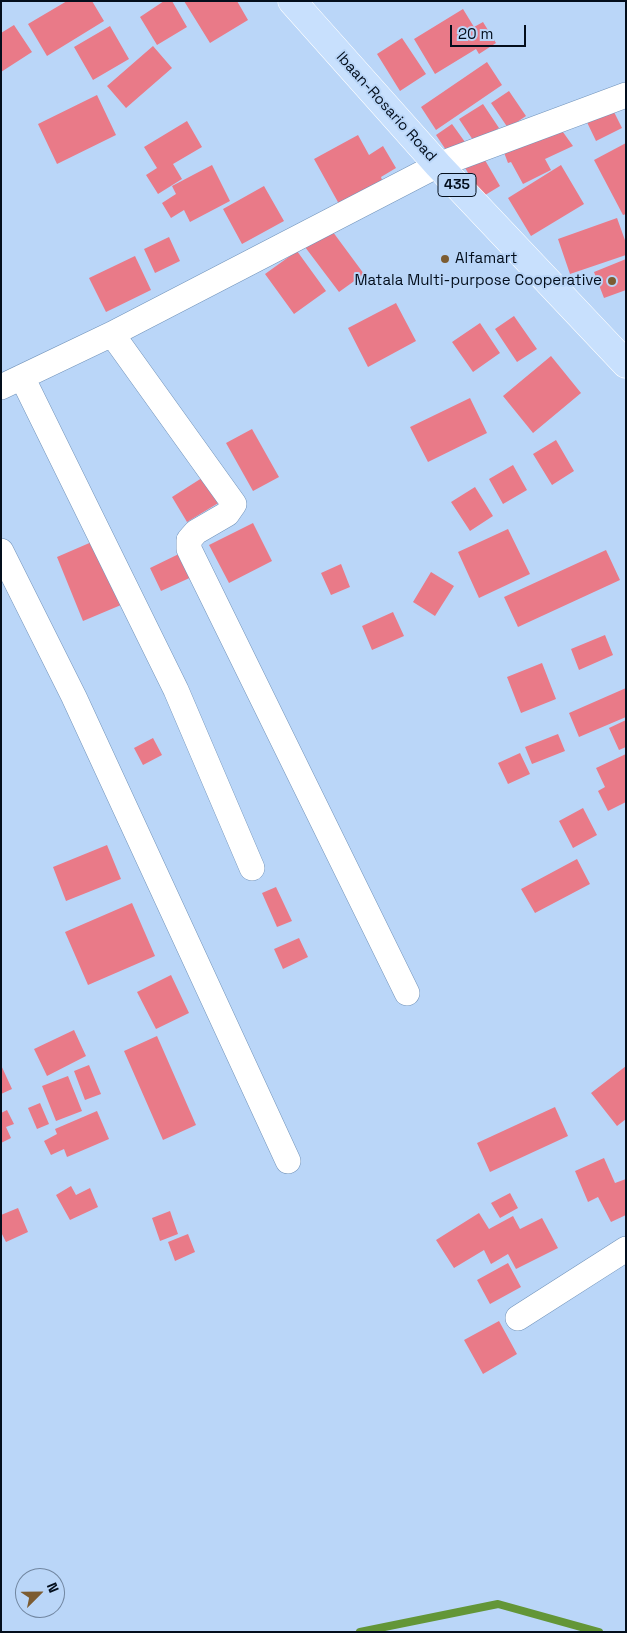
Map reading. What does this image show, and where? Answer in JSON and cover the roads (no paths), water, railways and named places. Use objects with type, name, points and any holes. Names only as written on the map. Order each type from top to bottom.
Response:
[{"type":"main road","name":"Ibaan-Rosario Road","points":[[292,1],[438,165],[626,364]]},
{"type":"street","points":[[252,868],[176,690],[12,382],[112,334],[438,165],[626,95]]},
{"type":"street","points":[[112,334],[234,504],[228,514],[196,532],[189,540],[189,549],[407,992]]},
{"type":"street","points":[[1,551],[74,697],[288,1161]]},
{"type":"street","points":[[518,1318],[626,1249]]},
{"type":"waterway","points":[[360,1632],[498,1604],[599,1632]]},
{"type":"place","name":"Alfamart","points":[[445,259]]},
{"type":"place","name":"Matala Multi-purpose Cooperative","points":[[612,281]]}]
